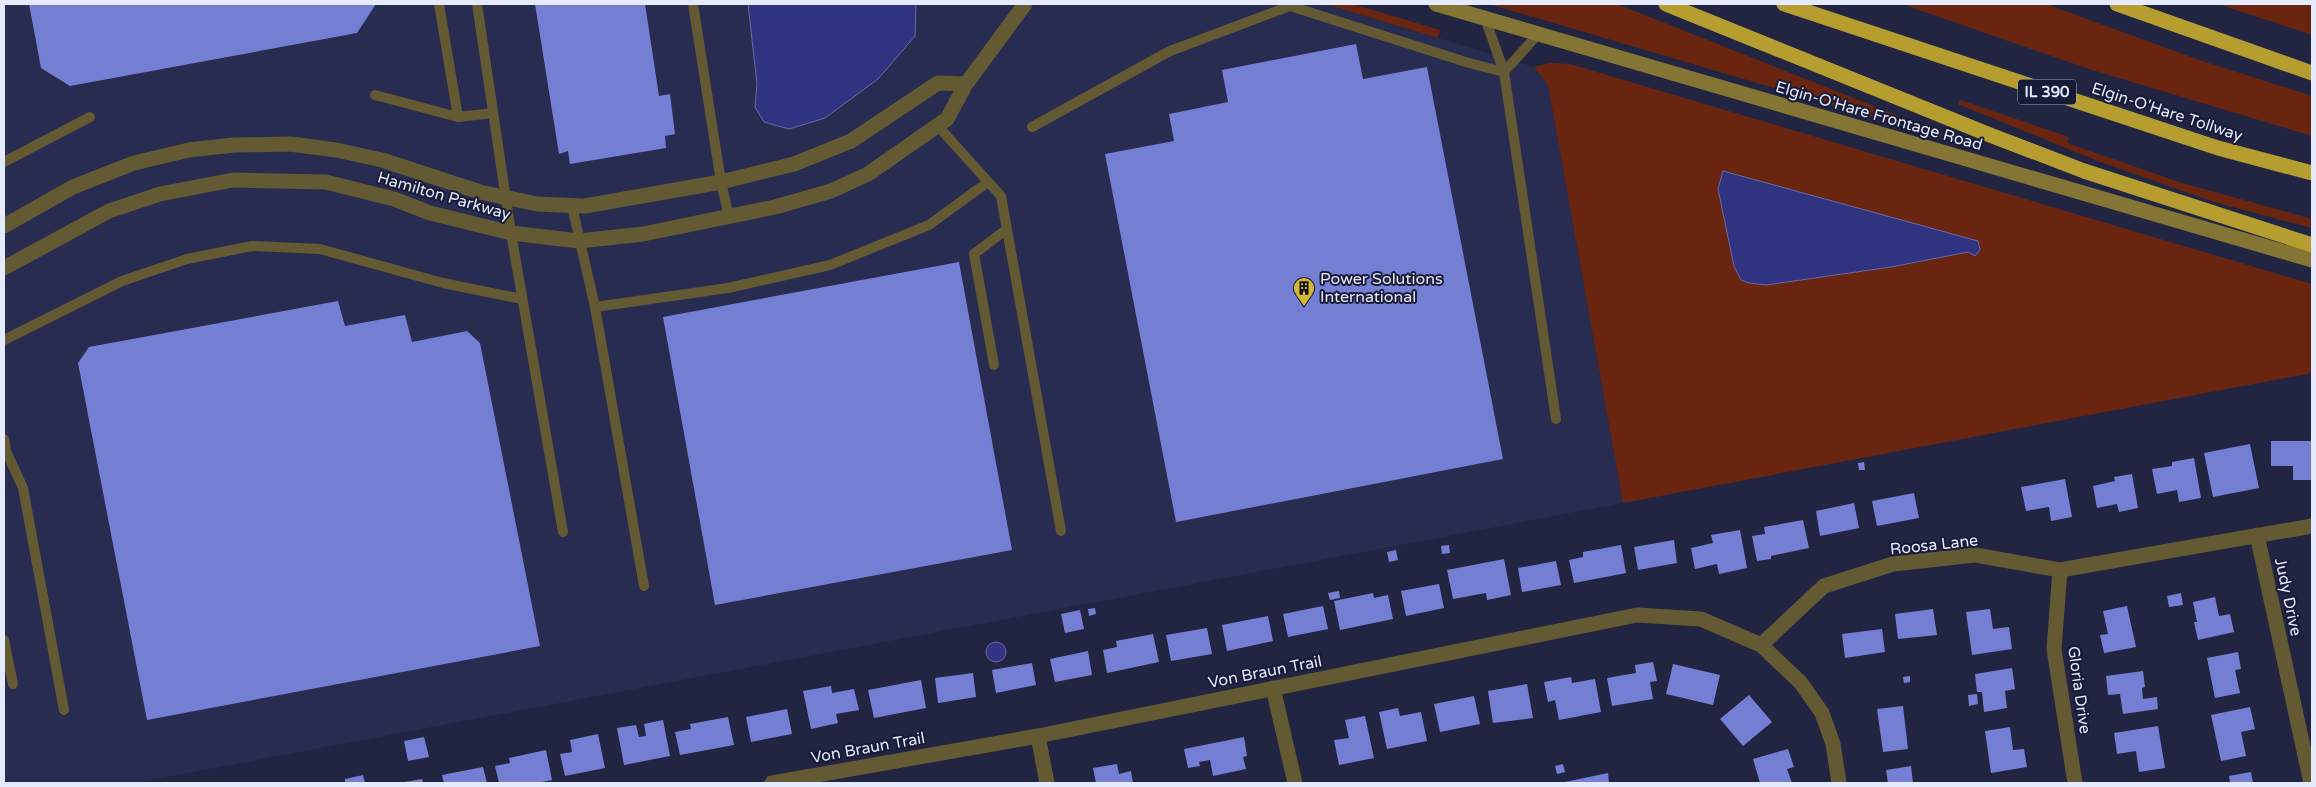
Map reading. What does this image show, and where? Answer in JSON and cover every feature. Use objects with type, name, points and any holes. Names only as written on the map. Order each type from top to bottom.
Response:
[{"type":"highway","points":[[1666,4],[1981,132],[2084,171],[2312,245]]},
{"type":"highway","name":"Elgin-O'Hare Tollway","points":[[1784,4],[2209,145],[2312,173]]},
{"type":"highway","points":[[2117,4],[2312,73]]},
{"type":"main road","name":"Elgin-O'Hare Frontage Road","points":[[1436,4],[2312,260]]},
{"type":"street","name":"Hamilton Parkway","points":[[4,268],[109,211],[160,194],[233,180],[326,182],[394,199],[430,213],[510,233],[579,241],[643,234],[729,217],[831,191],[868,174],[947,119],[966,84],[1025,4]]},
{"type":"street","name":"Hamilton Parkway","points":[[4,226],[73,187],[134,163],[189,150],[234,145],[290,144],[336,150],[382,160],[480,192],[537,204],[585,206],[721,182],[794,164],[851,142],[938,83],[966,84]]},
{"type":"street","name":"Roosa Lane","points":[[1761,645],[1824,586],[1893,564],[1976,554],[2060,570],[2312,526]]},
{"type":"street","name":"Judy Drive","points":[[2257,535],[2311,783]]},
{"type":"street","name":"Gloria Drive","points":[[2060,570],[2054,649],[2075,783]]},
{"type":"street","name":"Von Braun Trail","points":[[772,783],[801,781],[1038,736],[1637,615],[1701,619],[1761,645]]},
{"type":"street","points":[[1761,645],[1801,683],[1822,713],[1834,744],[1839,783]]},
{"type":"street","points":[[1273,688],[1296,783]]},
{"type":"street","points":[[1038,736],[1047,783]]},
{"type":"lane","points":[[439,4],[458,117]]},
{"type":"lane","points":[[477,4],[510,233],[563,532]]},
{"type":"lane","points":[[693,4],[721,182],[729,217]]},
{"type":"lane","points":[[1032,127],[1170,51],[1290,6],[1469,63],[1504,72]]},
{"type":"lane","points":[[1485,18],[1504,72],[1556,419]]},
{"type":"lane","points":[[1504,72],[1538,34]]},
{"type":"lane","points":[[375,95],[458,117],[493,113]]},
{"type":"lane","points":[[4,162],[90,117]]},
{"type":"lane","points":[[938,125],[1001,196],[1061,531]]},
{"type":"lane","points":[[595,307],[728,288],[830,265],[929,225],[988,182]]},
{"type":"lane","points":[[572,206],[595,307],[644,586]]},
{"type":"lane","points":[[994,365],[974,254],[1007,229]]},
{"type":"lane","points":[[4,340],[122,281],[187,259],[252,246],[320,249],[442,283],[522,299]]},
{"type":"lane","points":[[4,438],[5,452],[23,488],[64,710]]},
{"type":"lane","points":[[4,640],[13,684]]},
{"type":"shaded area","points":[[4,4],[1325,4],[1534,67],[1548,85],[1623,503],[134,783],[4,783]]},
{"type":"shaded area","points":[[748,4],[916,4],[915,36],[878,79],[825,118],[789,129],[764,122],[755,107],[757,84]]},
{"type":"shaded area","points":[[1325,4],[1353,4],[1440,30],[1438,38]]},
{"type":"shaded area","points":[[1489,4],[1617,4],[1942,133],[1941,137]]},
{"type":"shaded area","points":[[1902,4],[2046,4],[2199,60],[2312,96],[2312,136],[2089,69]]},
{"type":"shaded area","points":[[2218,4],[2312,4],[2312,35]]},
{"type":"shaded area","points":[[1549,63],[1570,64],[2312,284],[2312,373],[1623,503],[1548,85],[1534,67]]},
{"type":"shaded area","points":[[1960,100],[2069,137],[2067,143],[2179,182],[2312,219],[2312,228],[2214,202],[2095,160],[1958,104]]},
{"type":"shaded area","points":[[1723,171],[1978,241],[1980,250],[1975,256],[1968,252],[1891,267],[1766,285],[1749,283],[1741,280],[1734,266],[1718,189]]},
{"type":"shaded area","points":[[996,642],[1003,645],[1006,652],[1003,659],[996,662],[989,659],[986,652],[989,645]]},
{"type":"building","points":[[29,4],[376,4],[357,33],[70,86],[41,68]]},
{"type":"building","points":[[535,4],[645,4],[659,96],[670,94],[675,134],[665,136],[666,148],[570,164],[568,151],[559,154]]},
{"type":"building","name":"Power Solutions International","points":[[1356,44],[1363,79],[1427,67],[1503,459],[1176,522],[1105,154],[1174,141],[1169,114],[1228,102],[1222,70]]},
{"type":"building","points":[[959,262],[1012,550],[715,605],[663,317]]},
{"type":"building","points":[[338,301],[345,326],[405,315],[412,342],[467,331],[480,343],[540,646],[147,720],[78,363],[89,347]]},
{"type":"building","points":[[2271,441],[2312,441],[2312,480],[2293,480],[2293,466],[2271,466]]},
{"type":"building","points":[[2250,444],[2259,488],[2213,497],[2204,453]]},
{"type":"building","points":[[2194,458],[2201,498],[2179,502],[2177,490],[2157,494],[2152,469],[2172,466],[2172,462]]},
{"type":"building","points":[[1864,462],[1865,470],[1859,470],[1858,463]]},
{"type":"building","points":[[2132,474],[2138,508],[2119,512],[2117,504],[2097,508],[2093,486],[2115,481],[2114,477]]},
{"type":"building","points":[[2065,479],[2072,517],[2051,521],[2049,507],[2026,511],[2021,487]]},
{"type":"building","points":[[1914,493],[1919,518],[1877,526],[1872,501]]},
{"type":"building","points":[[1854,503],[1859,528],[1820,536],[1816,511]]},
{"type":"building","points":[[1803,520],[1809,548],[1757,561],[1752,536],[1765,534],[1764,527]]},
{"type":"building","points":[[1740,530],[1747,568],[1719,574],[1717,564],[1695,569],[1691,548],[1713,543],[1711,535]]},
{"type":"building","points":[[1674,540],[1677,563],[1638,570],[1634,547]]},
{"type":"building","points":[[1449,545],[1450,553],[1442,554],[1441,546]]},
{"type":"building","points":[[1621,545],[1626,573],[1574,583],[1569,560],[1583,557],[1583,552]]},
{"type":"building","points":[[1396,550],[1398,560],[1389,562],[1387,552]]},
{"type":"building","points":[[1504,559],[1511,595],[1487,600],[1486,593],[1453,599],[1447,570]]},
{"type":"building","points":[[1556,561],[1561,585],[1522,592],[1518,568]]},
{"type":"building","points":[[1439,584],[1444,608],[1406,616],[1401,591]]},
{"type":"building","points":[[1339,591],[1340,598],[1330,600],[1328,593]]},
{"type":"building","points":[[1373,593],[1374,598],[1388,595],[1393,619],[1340,630],[1334,601]]},
{"type":"building","points":[[2181,593],[2183,605],[2169,607],[2167,596]]},
{"type":"building","points":[[2215,597],[2219,616],[2230,614],[2234,632],[2198,640],[2194,622],[2197,622],[2193,602]]},
{"type":"building","points":[[1323,606],[1328,629],[1288,637],[1283,614]]},
{"type":"building","points":[[2127,606],[2136,647],[2104,653],[2100,635],[2108,634],[2103,611]]},
{"type":"building","points":[[1095,608],[1096,614],[1089,616],[1088,609]]},
{"type":"building","points":[[1933,609],[1937,635],[1898,639],[1895,614]]},
{"type":"building","points":[[1990,609],[1993,629],[2009,627],[2012,649],[1972,655],[1966,612]]},
{"type":"building","points":[[1080,610],[1084,629],[1065,633],[1061,614]]},
{"type":"building","points":[[1268,616],[1273,641],[1227,651],[1222,625]]},
{"type":"building","points":[[1207,628],[1212,654],[1171,661],[1166,635]]},
{"type":"building","points":[[1882,629],[1885,652],[1845,658],[1842,634]]},
{"type":"building","points":[[1153,634],[1159,662],[1107,673],[1103,650],[1117,647],[1116,641]]},
{"type":"building","points":[[1088,651],[1092,675],[1055,682],[1050,659]]},
{"type":"building","points":[[2238,652],[2241,669],[2235,670],[2240,693],[2215,698],[2207,658]]},
{"type":"building","points":[[1653,662],[1657,681],[1650,682],[1653,699],[1612,706],[1607,678],[1636,673],[1635,665]]},
{"type":"building","points":[[1032,663],[1036,685],[996,693],[992,670]]},
{"type":"building","points":[[1673,664],[1720,675],[1713,705],[1666,694]]},
{"type":"building","points":[[2012,668],[2015,689],[2005,691],[2007,708],[1984,712],[1982,692],[1977,692],[1975,674]]},
{"type":"building","points":[[2143,671],[2145,687],[2142,688],[2143,699],[2157,697],[2158,709],[2123,714],[2120,694],[2108,695],[2106,676]]},
{"type":"building","points":[[973,673],[976,697],[938,703],[935,678]]},
{"type":"building","points":[[1910,676],[1910,682],[1904,683],[1903,677]]},
{"type":"building","points":[[1571,677],[1572,683],[1595,679],[1601,712],[1559,720],[1555,700],[1548,702],[1544,682]]},
{"type":"building","points":[[921,680],[926,708],[874,718],[868,690]]},
{"type":"building","points":[[1527,684],[1533,718],[1493,723],[1488,691]]},
{"type":"building","points":[[831,686],[832,693],[854,689],[859,710],[836,714],[838,723],[811,729],[803,691]]},
{"type":"building","points":[[1977,694],[1978,704],[1969,706],[1968,695]]},
{"type":"building","points":[[1749,695],[1772,722],[1743,746],[1720,719]]},
{"type":"building","points":[[1474,696],[1480,724],[1440,732],[1434,704]]},
{"type":"building","points":[[1903,706],[1908,749],[1883,752],[1877,709]]},
{"type":"building","points":[[2250,707],[2255,729],[2241,732],[2246,756],[2221,761],[2211,715]]},
{"type":"building","points":[[1398,708],[1400,716],[1421,712],[1427,741],[1387,749],[1379,712]]},
{"type":"building","points":[[787,709],[792,734],[751,742],[746,717]]},
{"type":"building","points":[[1365,716],[1374,758],[1339,765],[1334,740],[1349,738],[1345,720]]},
{"type":"building","points":[[728,717],[734,745],[680,755],[675,732],[691,729],[690,724]]},
{"type":"building","points":[[663,720],[670,756],[624,765],[617,728],[636,725],[639,737],[646,736],[644,724]]},
{"type":"building","points":[[2158,726],[2165,768],[2139,772],[2136,751],[2117,754],[2114,733]]},
{"type":"building","points":[[2010,727],[2013,750],[2024,749],[2027,767],[1991,773],[1985,731]]},
{"type":"building","points":[[598,734],[605,768],[565,776],[560,754],[572,752],[570,740]]},
{"type":"building","points":[[424,737],[429,757],[408,761],[404,741]]},
{"type":"building","points":[[1244,737],[1247,756],[1243,757],[1246,769],[1213,776],[1210,760],[1199,762],[1200,766],[1188,768],[1184,749]]},
{"type":"building","points":[[1788,749],[1794,767],[1787,769],[1792,783],[1760,783],[1753,759]]},
{"type":"building","points":[[546,750],[552,780],[537,783],[499,783],[495,766],[510,763],[509,758]]},
{"type":"building","points":[[1117,764],[1119,774],[1131,771],[1133,783],[1096,783],[1093,768]]},
{"type":"building","points":[[1563,764],[1565,772],[1557,774],[1555,766]]},
{"type":"building","points":[[1911,766],[1913,783],[1888,783],[1886,770]]},
{"type":"building","points":[[483,767],[487,783],[444,783],[442,775]]},
{"type":"building","points":[[2251,772],[2253,783],[2230,783],[2229,776]]},
{"type":"building","points":[[1608,773],[1609,783],[1565,783],[1565,782]]},
{"type":"building","points":[[363,775],[365,783],[345,783],[345,779]]},
{"type":"building","points":[[422,779],[423,783],[405,782]]},
{"type":"place","name":"Power Solutions International","points":[[1304,307]]}]
